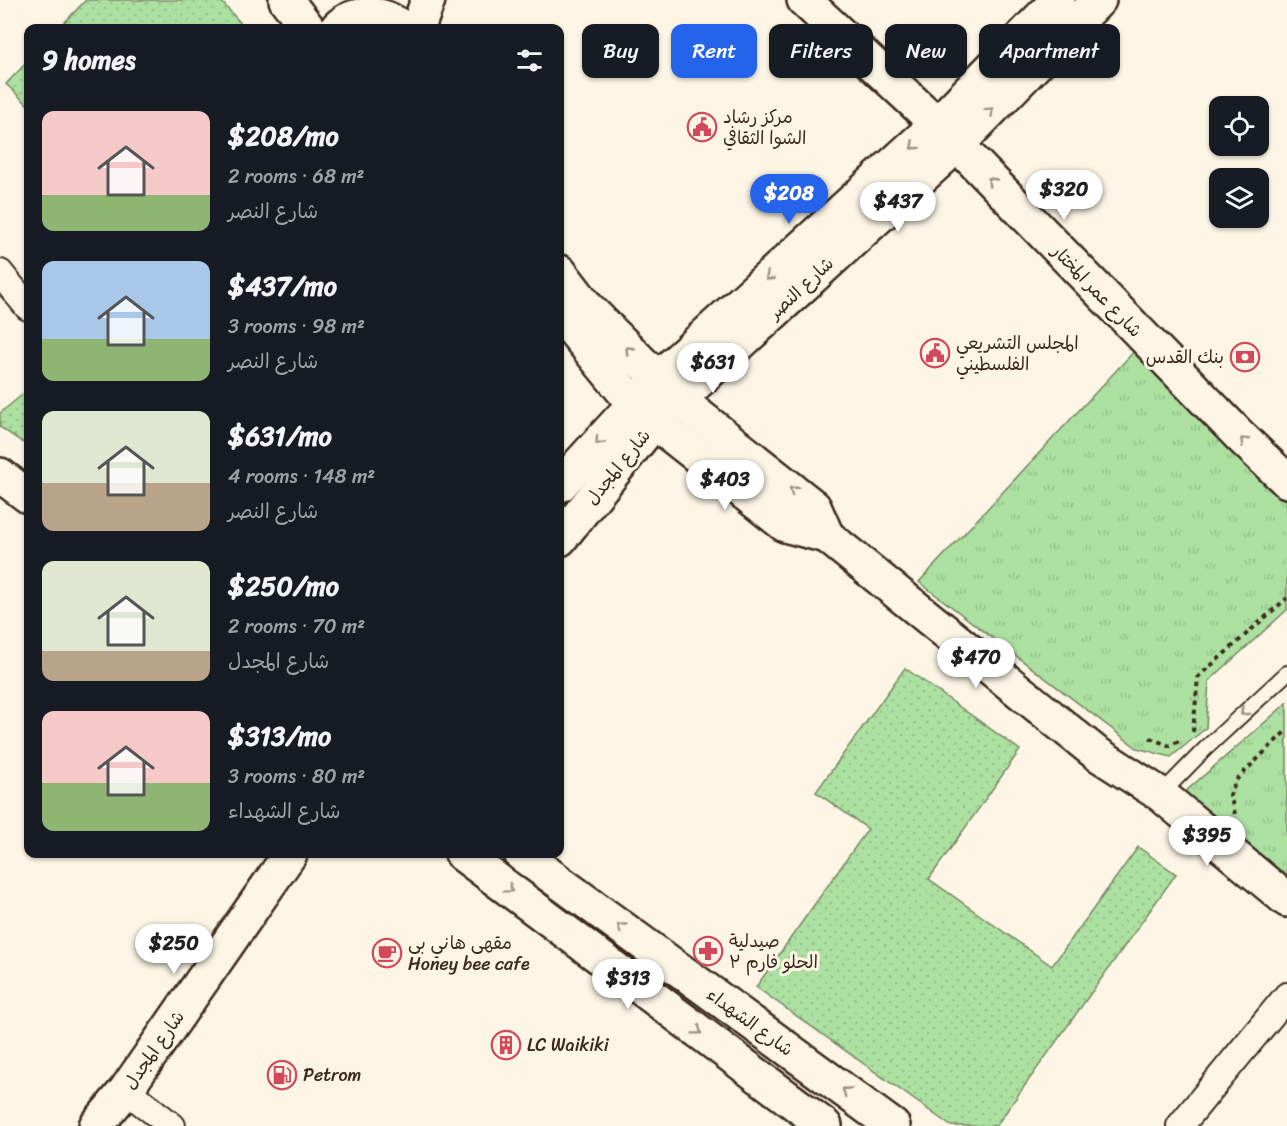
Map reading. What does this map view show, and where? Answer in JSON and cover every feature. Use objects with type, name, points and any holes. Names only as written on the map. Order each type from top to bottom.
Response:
[{"type":"main road","points":[[286,0],[305,24]]},
{"type":"main road","points":[[419,24],[428,0]]},
{"type":"main road","name":"شارع عمر المختار","points":[[804,0],[946,135],[1239,435],[1287,481]]},
{"type":"main road","name":"شارع النصر","points":[[946,135],[1058,0]]},
{"type":"main road","name":"شارع النصر","points":[[564,482],[644,412],[946,135],[1099,0]]},
{"type":"main road","points":[[341,24],[368,5],[395,24]]},
{"type":"main road","points":[[564,277],[587,307],[668,390],[814,507],[827,536]]},
{"type":"main road","points":[[564,319],[644,412],[785,525],[827,536],[1096,753],[1160,794],[1287,900]]},
{"type":"main road","name":"شارع المجدل","points":[[564,533],[644,412]]},
{"type":"main road","name":"شارع المجدل","points":[[96,1126],[126,1090],[287,858]]},
{"type":"main road","name":"شارع الشهداء","points":[[467,858],[825,1126]]},
{"type":"main road","name":"شارع الشهداء","points":[[526,858],[893,1126]]},
{"type":"street","points":[[0,273],[24,302]]},
{"type":"street","points":[[1179,1126],[1287,996]]},
{"type":"street","points":[[126,1090],[172,1126]]},
{"type":"lane","points":[[1160,794],[1287,673]]},
{"type":"path","points":[[1150,738],[1170,746],[1192,734],[1197,677],[1287,598]]},
{"type":"path","points":[[1244,821],[1235,814],[1230,795],[1236,780],[1287,730]]},
{"type":"green space","points":[[86,0],[220,0],[241,24],[63,24]]},
{"type":"green space","points":[[24,65],[24,101],[6,84]]},
{"type":"green space","points":[[1139,346],[1287,496],[1287,610],[1209,681],[1206,728],[1171,757],[1137,748],[919,582]]},
{"type":"green space","points":[[24,393],[24,443],[0,427],[0,413]]},
{"type":"green space","points":[[905,668],[1020,750],[929,879],[1052,966],[1138,847],[1176,874],[996,1126],[951,1126],[756,987],[868,829],[816,792]]},
{"type":"green space","points":[[1287,703],[1287,884],[1178,798]]},
{"type":"place","name":"مركز رشاد الشوا الثقافي","points":[[702,127]]},
{"type":"place","name":"المجلس التشريعي الفلسطيني","points":[[935,353]]},
{"type":"place","name":"بنك القدس","points":[[1245,357]]},
{"type":"place","name":"صيدلية الحلو فارم ٣","points":[[708,951]]},
{"type":"place","name":"مقهى هاني بي Honey bee cafe","points":[[387,953]]},
{"type":"place","name":"LC Waikiki","points":[[506,1045]]},
{"type":"place","name":"Petrom","points":[[282,1075]]}]
